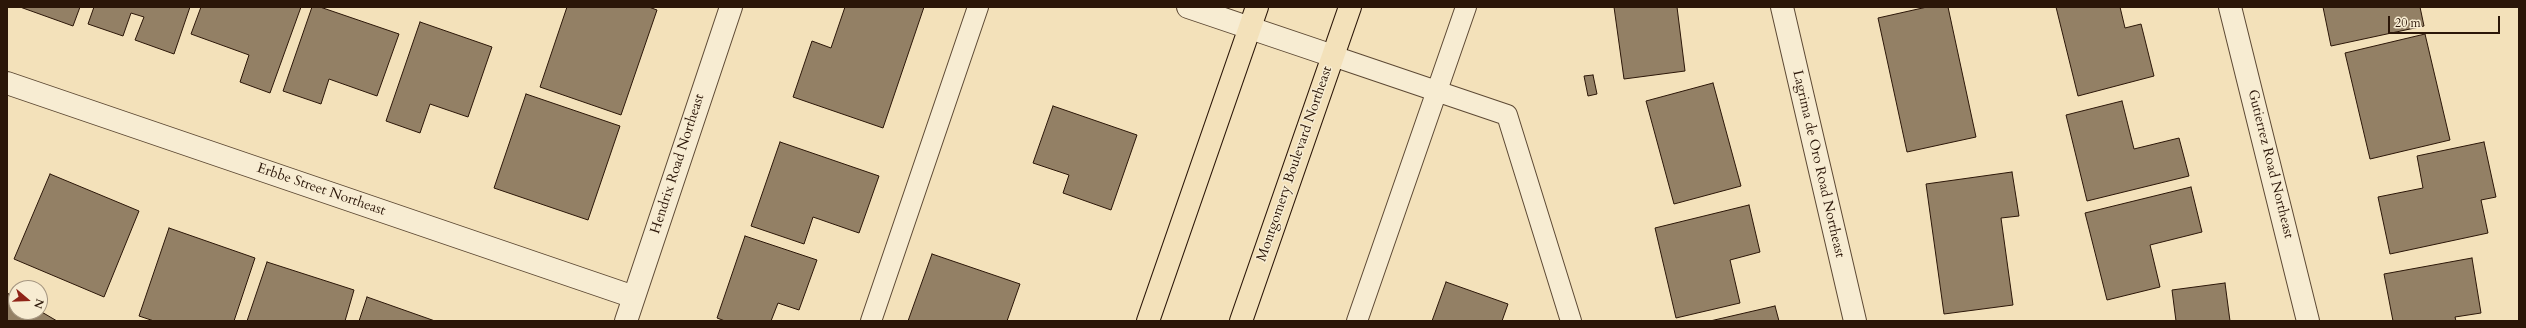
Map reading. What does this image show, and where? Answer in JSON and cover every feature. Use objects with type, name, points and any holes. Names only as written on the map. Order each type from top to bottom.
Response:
[{"type":"main road","points":[[1148,321],[1257,7]]},
{"type":"main road","name":"Montgomery Boulevard Northeast","points":[[1241,321],[1350,7]]},
{"type":"street","name":"Hendrix Road Northeast","points":[[626,321],[731,7]]},
{"type":"street","points":[[1188,7],[1333,56]]},
{"type":"street","name":"Lagrima de Oro Road Northeast","points":[[1782,7],[1797,78],[1855,321]]},
{"type":"street","name":"Gutierrez Road Northeast","points":[[2230,7],[2308,321]]},
{"type":"street","name":"Erbbe Street Northeast","points":[[7,83],[634,297]]},
{"type":"lane","points":[[871,321],[978,7]]},
{"type":"lane","points":[[1357,321],[1466,7]]},
{"type":"lane","points":[[1333,56],[1507,115],[1571,321]]},
{"type":"building","points":[[20,7],[80,7],[73,26]]},
{"type":"building","points":[[94,7],[190,7],[174,54],[135,40],[144,17],[131,13],[123,36],[88,24]]},
{"type":"building","points":[[201,7],[301,7],[270,93],[240,82],[249,55],[191,34]]},
{"type":"building","points":[[312,7],[320,7],[399,34],[377,96],[329,79],[321,104],[283,91]]},
{"type":"building","points":[[567,7],[649,7],[657,10],[621,115],[540,87]]},
{"type":"building","points":[[845,7],[924,7],[883,128],[793,97],[812,41],[831,48]]},
{"type":"building","points":[[1614,7],[1677,7],[1685,71],[1624,79]]},
{"type":"building","points":[[1927,7],[1948,7],[1976,137],[1907,152],[1878,18]]},
{"type":"building","points":[[2056,7],[2120,7],[2125,28],[2141,24],[2154,76],[2078,96]]},
{"type":"building","points":[[2323,7],[2420,7],[2424,26],[2331,46]]},
{"type":"building","points":[[420,22],[492,47],[468,117],[430,104],[420,133],[386,121]]},
{"type":"building","points":[[2425,34],[2450,140],[2370,159],[2345,53]]},
{"type":"building","points":[[1593,75],[1597,94],[1588,96],[1584,76]]},
{"type":"building","points":[[1713,83],[1741,186],[1674,204],[1646,101]]},
{"type":"building","points":[[526,94],[620,126],[588,220],[494,188]]},
{"type":"building","points":[[2122,101],[2134,149],[2179,138],[2189,176],[2087,201],[2066,115]]},
{"type":"building","points":[[1053,106],[1137,135],[1111,210],[1063,193],[1069,175],[1033,163]]},
{"type":"building","points":[[780,142],[879,176],[859,233],[813,217],[804,244],[751,226]]},
{"type":"building","points":[[2484,142],[2496,197],[2481,200],[2488,233],[2390,254],[2378,197],[2423,188],[2417,156]]},
{"type":"building","points":[[2012,172],[2019,216],[2001,218],[2013,305],[1944,314],[1926,184]]},
{"type":"building","points":[[50,174],[139,211],[104,297],[14,259]]},
{"type":"building","points":[[2191,187],[2202,232],[2150,245],[2160,287],[2107,300],[2085,213]]},
{"type":"building","points":[[1749,205],[1760,252],[1730,260],[1740,303],[1676,318],[1655,228]]},
{"type":"building","points":[[169,228],[255,258],[234,321],[154,321],[139,316]]},
{"type":"building","points":[[745,236],[817,260],[799,310],[778,303],[771,321],[725,321],[717,318]]},
{"type":"building","points":[[932,254],[1020,284],[1007,321],[908,321]]},
{"type":"building","points":[[2472,258],[2481,313],[2455,317],[2456,321],[2393,321],[2384,274]]},
{"type":"building","points":[[267,262],[354,290],[345,321],[247,321]]},
{"type":"building","points":[[1446,282],[1508,304],[1502,321],[1432,321]]},
{"type":"building","points":[[2225,283],[2230,321],[2176,321],[2172,290]]},
{"type":"building","points":[[7,293],[8,320],[48,320],[48,316],[57,321],[7,321]]},
{"type":"building","points":[[367,297],[435,321],[359,321]]},
{"type":"building","points":[[1775,306],[1779,321],[1710,321]]}]
